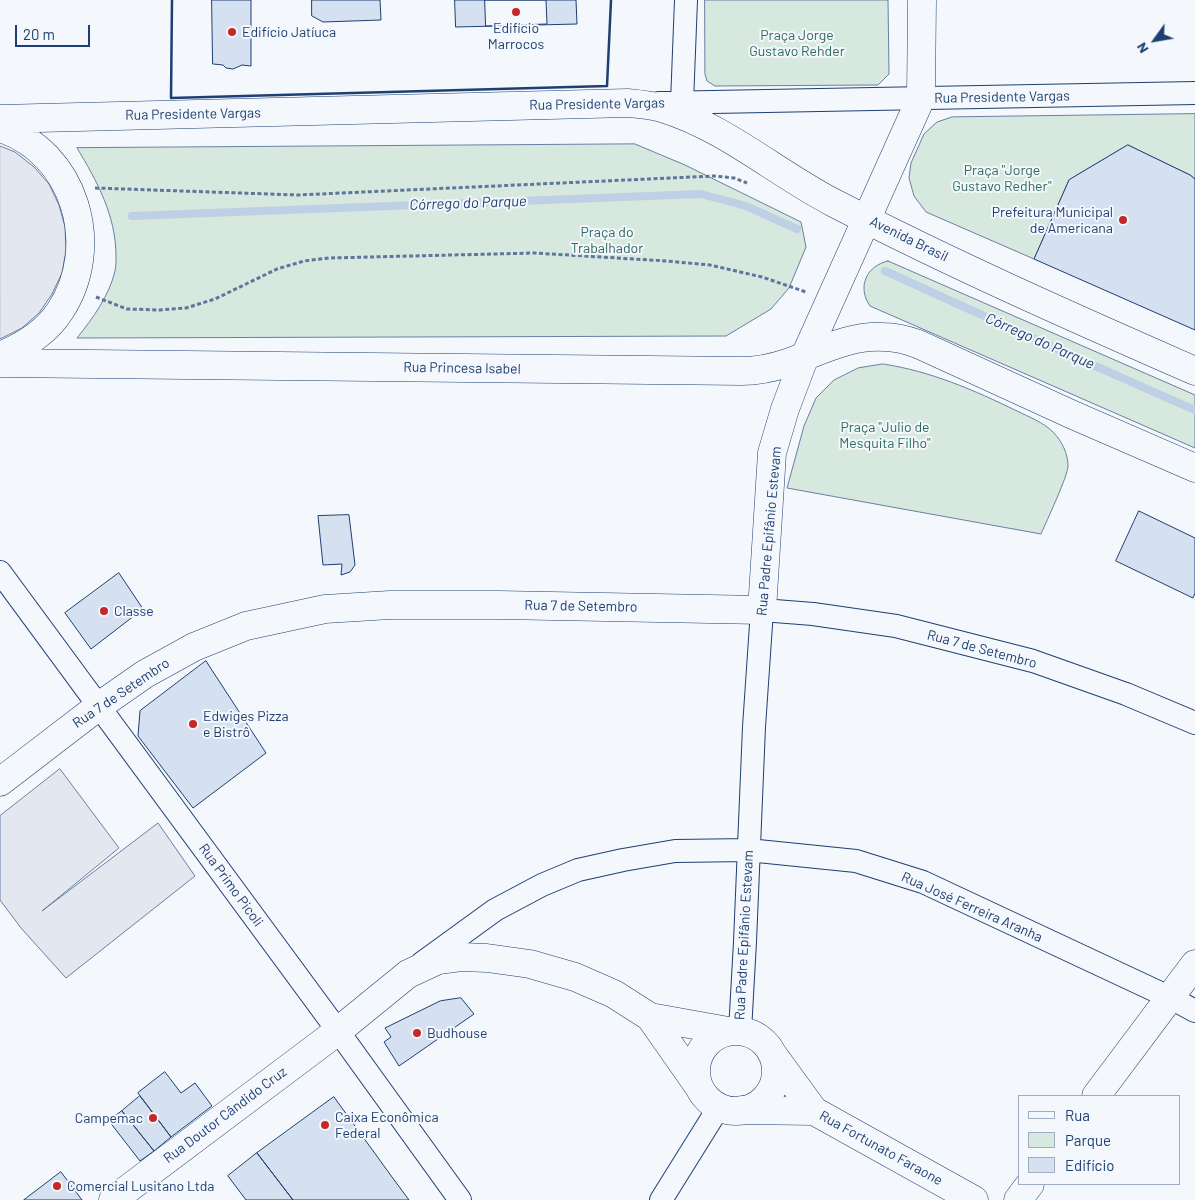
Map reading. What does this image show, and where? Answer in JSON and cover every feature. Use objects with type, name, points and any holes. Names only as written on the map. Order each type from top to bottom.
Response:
[{"type":"main road","name":"Rua Padre Epifânio Estevam","points":[[762,610],[772,452],[785,409],[805,356],[921,98],[922,0]]},
{"type":"main road","name":"Avenida Brasil","points":[[628,103],[660,107],[687,117],[713,130],[833,202],[1048,306],[1195,371]]},
{"type":"main road","name":"Rua Presidente Vargas","points":[[0,119],[628,103]]},
{"type":"main road","points":[[0,128],[11,131],[34,146],[54,164],[69,187],[78,213],[81,232],[78,270],[73,288],[60,311],[43,331],[21,347],[0,356]]},
{"type":"main road","name":"Rua Princesa Isabel","points":[[0,363],[742,371],[773,367],[835,344],[867,337],[884,337],[902,339],[918,344],[1195,468]]},
{"type":"main road","name":"Rua 7 de Setembro","points":[[0,782],[99,706],[145,674],[194,647],[246,626],[325,609],[390,605],[762,610]]},
{"type":"main road","name":"Rua Doutor Cândido Cruz","points":[[113,1200],[338,1030],[408,974],[438,960],[462,957],[487,958],[530,964],[574,977],[606,990],[650,1017]]},
{"type":"main road","points":[[1097,1095],[1195,964]]},
{"type":"main road","points":[[650,1017],[753,1034],[763,1042],[814,1110]]},
{"type":"main road","points":[[650,1017],[717,1103],[814,1110]]},
{"type":"main road","points":[[734,1031],[716,1036],[706,1043],[696,1066],[697,1079],[717,1103],[743,1110],[754,1106],[764,1098],[772,1088],[775,1070],[771,1052]]},
{"type":"main road","name":"Rua Fortunato Faraone","points":[[814,1110],[974,1200]]},
{"type":"main road","points":[[1018,1200],[1029,1185]]},
{"type":"street","points":[[682,103],[686,0]]},
{"type":"street","name":"Rua Presidente Vargas","points":[[628,103],[1195,93]]},
{"type":"street","name":"Rua Primo Picoli","points":[[0,572],[338,1030],[460,1200]]},
{"type":"street","name":"Rua 7 de Setembro","points":[[762,610],[813,614],[896,626],[1033,662],[1126,694],[1195,723]]},
{"type":"street","name":"Rua Padre Epifânio Estevam","points":[[734,1031],[745,942],[754,727],[762,610]]},
{"type":"street","name":"Rua José Ferreira Aranha","points":[[408,974],[495,910],[542,885],[578,870],[675,851],[748,850],[804,854],[856,861],[923,882],[1195,1011]]},
{"type":"street","points":[[661,1200],[717,1103]]},
{"type":"path","points":[[69,187],[298,195],[714,176],[734,178],[752,185]]},
{"type":"path","points":[[73,288],[127,309],[177,309],[215,300],[278,269],[304,261],[329,258],[535,253],[710,265],[833,294]]},
{"type":"green space","name":"Praça Jorge Gustavo Rehder","points":[[705,0],[888,0],[889,74],[878,85],[715,86],[707,81],[705,74]]},
{"type":"green space","name":"Praça \"Jorge Gustavo Redher\"","points":[[1195,114],[1195,179],[1128,145],[1069,180],[1034,259],[926,212],[914,196],[909,178],[911,163],[924,134],[937,122],[952,117]]},
{"type":"green space","name":"Praça do Trabalhador","points":[[635,144],[685,165],[801,222],[806,247],[789,288],[771,309],[726,336],[77,338],[105,298],[115,271],[116,256],[113,227],[104,199],[92,173],[77,148]]},
{"type":"green space","points":[[888,261],[1195,395],[1195,448],[870,306],[864,292],[866,278],[874,267]]},
{"type":"green space","name":"Praça \"Julio de Mesquita Filho\"","points":[[883,364],[935,376],[968,389],[1036,420],[1053,432],[1064,448],[1068,466],[1061,489],[1041,534],[787,488],[804,426],[816,398],[834,380],[858,368]]},
{"type":"shaded area","points":[[0,146],[15,152],[34,167],[49,184],[59,205],[65,227],[66,250],[62,273],[52,294],[39,313],[22,328],[0,339]]},
{"type":"shaded area","points":[[60,769],[119,848],[42,911],[158,823],[195,876],[66,978],[21,928],[0,900],[0,816]]},
{"type":"building","name":"Edifício Jatíuca","points":[[212,0],[251,0],[251,66],[242,65],[233,69],[213,64]]},
{"type":"building","points":[[312,0],[380,0],[381,20],[323,22],[312,16]]},
{"type":"building","name":"Edifício Marrocos","points":[[455,0],[576,0],[577,24],[456,27]]},
{"type":"building","points":[[485,0],[546,0],[547,24],[486,26]]},
{"type":"building","name":"Prefeitura Municipal de Americana","points":[[1128,145],[1195,179],[1195,330],[1034,259],[1069,180]]},
{"type":"building","points":[[1139,511],[1195,538],[1195,593],[1193,598],[1116,561]]},
{"type":"building","points":[[349,515],[355,565],[350,572],[341,575],[342,564],[323,565],[318,516]]},
{"type":"building","name":"Classe","points":[[119,573],[143,609],[91,649],[65,613]]},
{"type":"building","name":"Edwiges Pizza e Bistrô","points":[[206,661],[266,753],[193,808],[138,736],[140,711]]},
{"type":"building","name":"Budhouse","points":[[461,998],[474,1014],[399,1066],[384,1042],[391,1037],[385,1028],[440,1001]]},
{"type":"building","points":[[165,1072],[181,1093],[195,1083],[212,1106],[171,1137],[138,1093]]},
{"type":"building","points":[[140,1096],[171,1137],[154,1151],[122,1111]]},
{"type":"building","name":"Caixa Econômica Federal","points":[[334,1097],[409,1200],[293,1200],[257,1153]]},
{"type":"building","points":[[122,1111],[154,1151],[140,1161],[109,1121]]},
{"type":"building","points":[[257,1153],[293,1200],[246,1200],[228,1176]]},
{"type":"building","name":"Comercial Lusitano Ltda","points":[[61,1172],[82,1200],[24,1200]]},
{"type":"waterway","name":"Córrego do Parque","points":[[132,216],[701,194],[746,206],[797,229]]},
{"type":"waterway","name":"Córrego do Parque","points":[[885,271],[1195,410]]},
{"type":"wall","points":[[172,0],[171,98],[607,86],[611,0]]},
{"type":"place","name":"Edifício Marrocos","points":[[516,12]]},
{"type":"place","name":"Edifício Jatíuca","points":[[232,32]]},
{"type":"place","name":"Prefeitura Municipal de Americana","points":[[1123,220]]},
{"type":"place","name":"Classe","points":[[104,611]]},
{"type":"place","name":"Edwiges Pizza e Bistrô","points":[[193,724]]},
{"type":"place","name":"Budhouse","points":[[417,1033]]},
{"type":"place","name":"Campemac","points":[[153,1118]]},
{"type":"place","name":"Caixa Econômica Federal","points":[[325,1125]]},
{"type":"place","name":"Comercial Lusitano Ltda","points":[[57,1186]]}]
